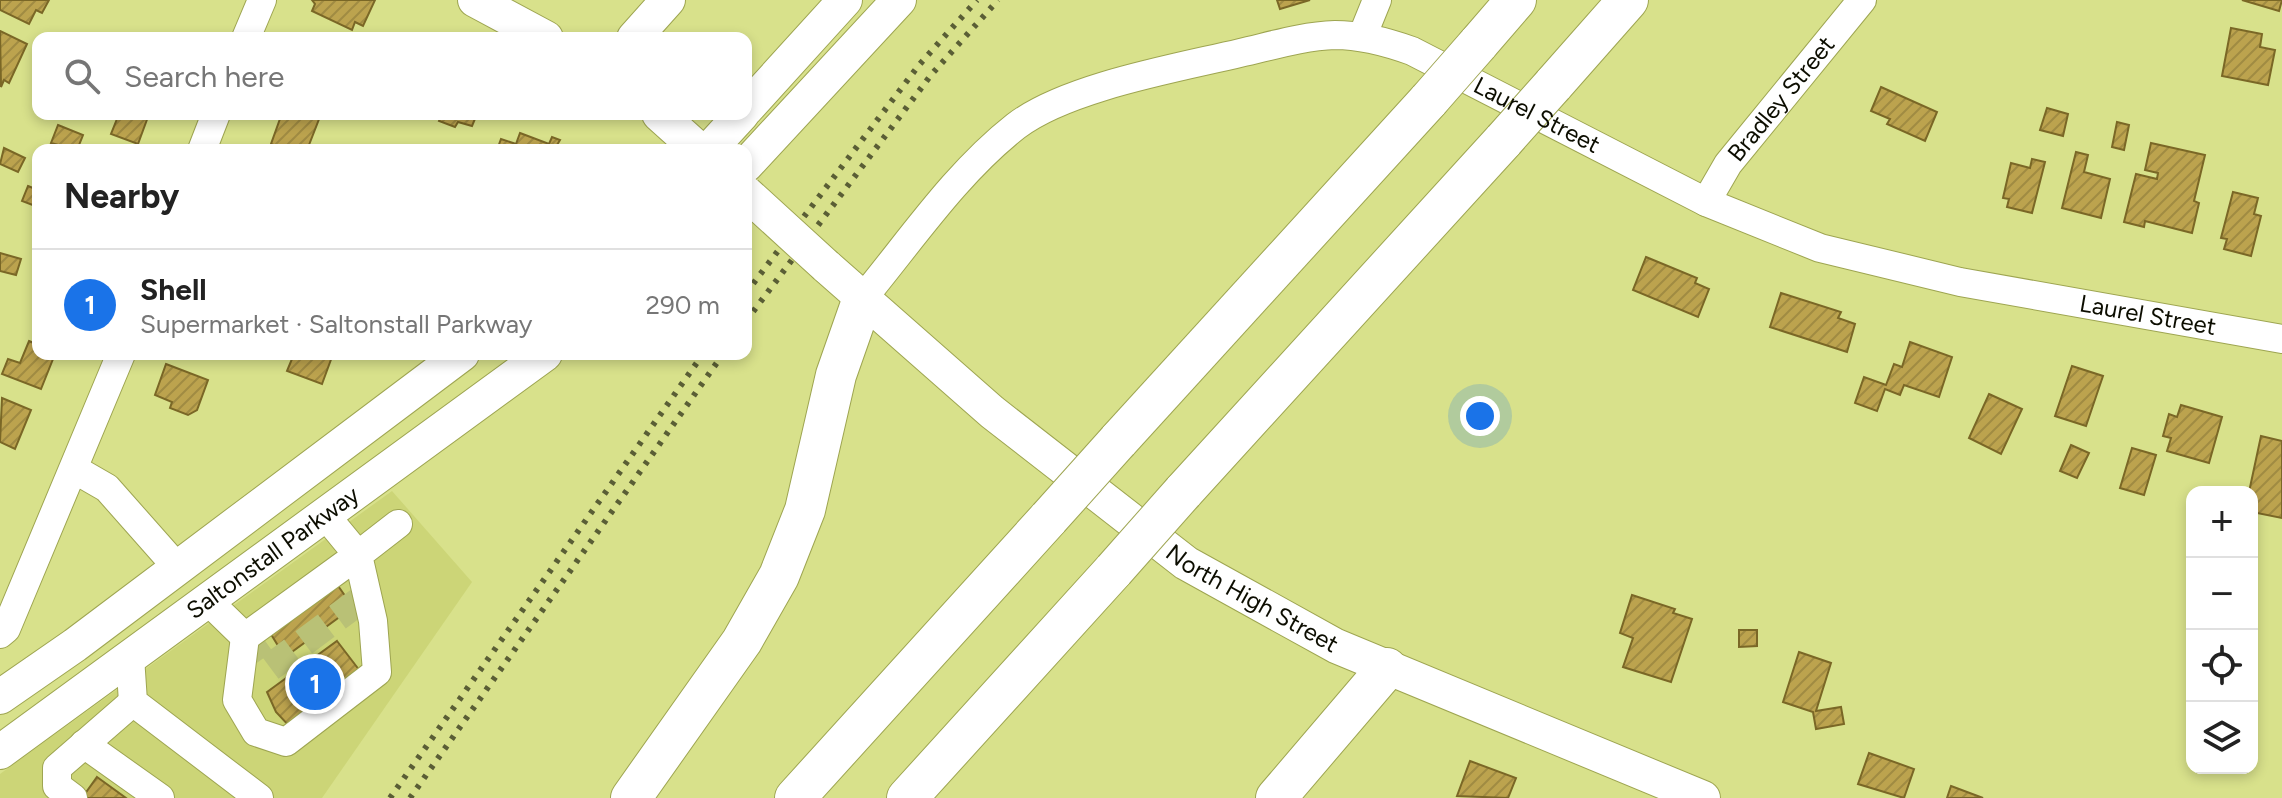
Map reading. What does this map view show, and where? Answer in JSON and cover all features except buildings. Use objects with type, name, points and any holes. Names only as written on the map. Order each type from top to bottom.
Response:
[{"type":"highway","points":[[795,798],[1429,100],[1516,0]]},
{"type":"highway","points":[[907,798],[1628,0]]},
{"type":"highway","points":[[631,798],[742,641],[779,576],[805,510],[836,375],[863,298]]},
{"type":"highway","points":[[1276,798],[1387,668]]},
{"type":"main road","points":[[475,0],[535,32]]},
{"type":"main road","points":[[639,32],[668,0]]},
{"type":"main road","points":[[752,102],[845,0]]},
{"type":"main road","points":[[752,159],[899,0]]},
{"type":"main road","points":[[666,120],[692,144]]},
{"type":"main road","points":[[714,144],[736,120]]},
{"type":"main road","name":"North High Street","points":[[752,198],[992,412],[1186,563],[1285,620],[1387,668],[1703,798]]},
{"type":"main road","name":"Saltonstall Parkway","points":[[0,697],[75,645],[176,566],[454,360]]},
{"type":"main road","name":"Saltonstall Parkway","points":[[0,752],[537,360]]},
{"type":"street","points":[[249,32],[262,0]]},
{"type":"street","points":[[1362,37],[1377,0]]},
{"type":"street","name":"Bradley Street","points":[[1706,202],[1728,164],[1862,0]]},
{"type":"street","name":"Laurel Street","points":[[863,298],[985,154],[1018,125],[1048,107],[1085,94],[1286,43],[1334,35],[1362,37],[1412,51],[1706,202],[1783,235],[1893,268],[2282,339]]},
{"type":"street","points":[[204,144],[214,120]]},
{"type":"street","points":[[0,634],[6,629],[119,360]]},
{"type":"street","points":[[74,469],[107,488],[176,566]]},
{"type":"street","points":[[325,515],[358,555],[373,621],[377,672],[286,742],[256,732],[237,700],[245,637],[358,555],[398,524]]},
{"type":"street","points":[[208,601],[245,637]]},
{"type":"street","points":[[130,657],[133,702],[259,798]]},
{"type":"street","points":[[73,798],[57,786],[57,768],[133,702]]},
{"type":"street","points":[[84,744],[160,798]]},
{"type":"shaded area","points":[[392,491],[472,582],[322,798],[0,798],[0,774]]},
{"type":"tunnel","points":[[245,637],[268,669],[366,596]]},
{"type":"railway","points":[[752,285],[919,65],[977,0]]},
{"type":"railway","points":[[752,313],[931,75],[998,0]]},
{"type":"railway","points":[[390,798],[699,360]]},
{"type":"railway","points":[[410,798],[719,360]]},
{"type":"place","name":"Shell","points":[[315,684]]}]
